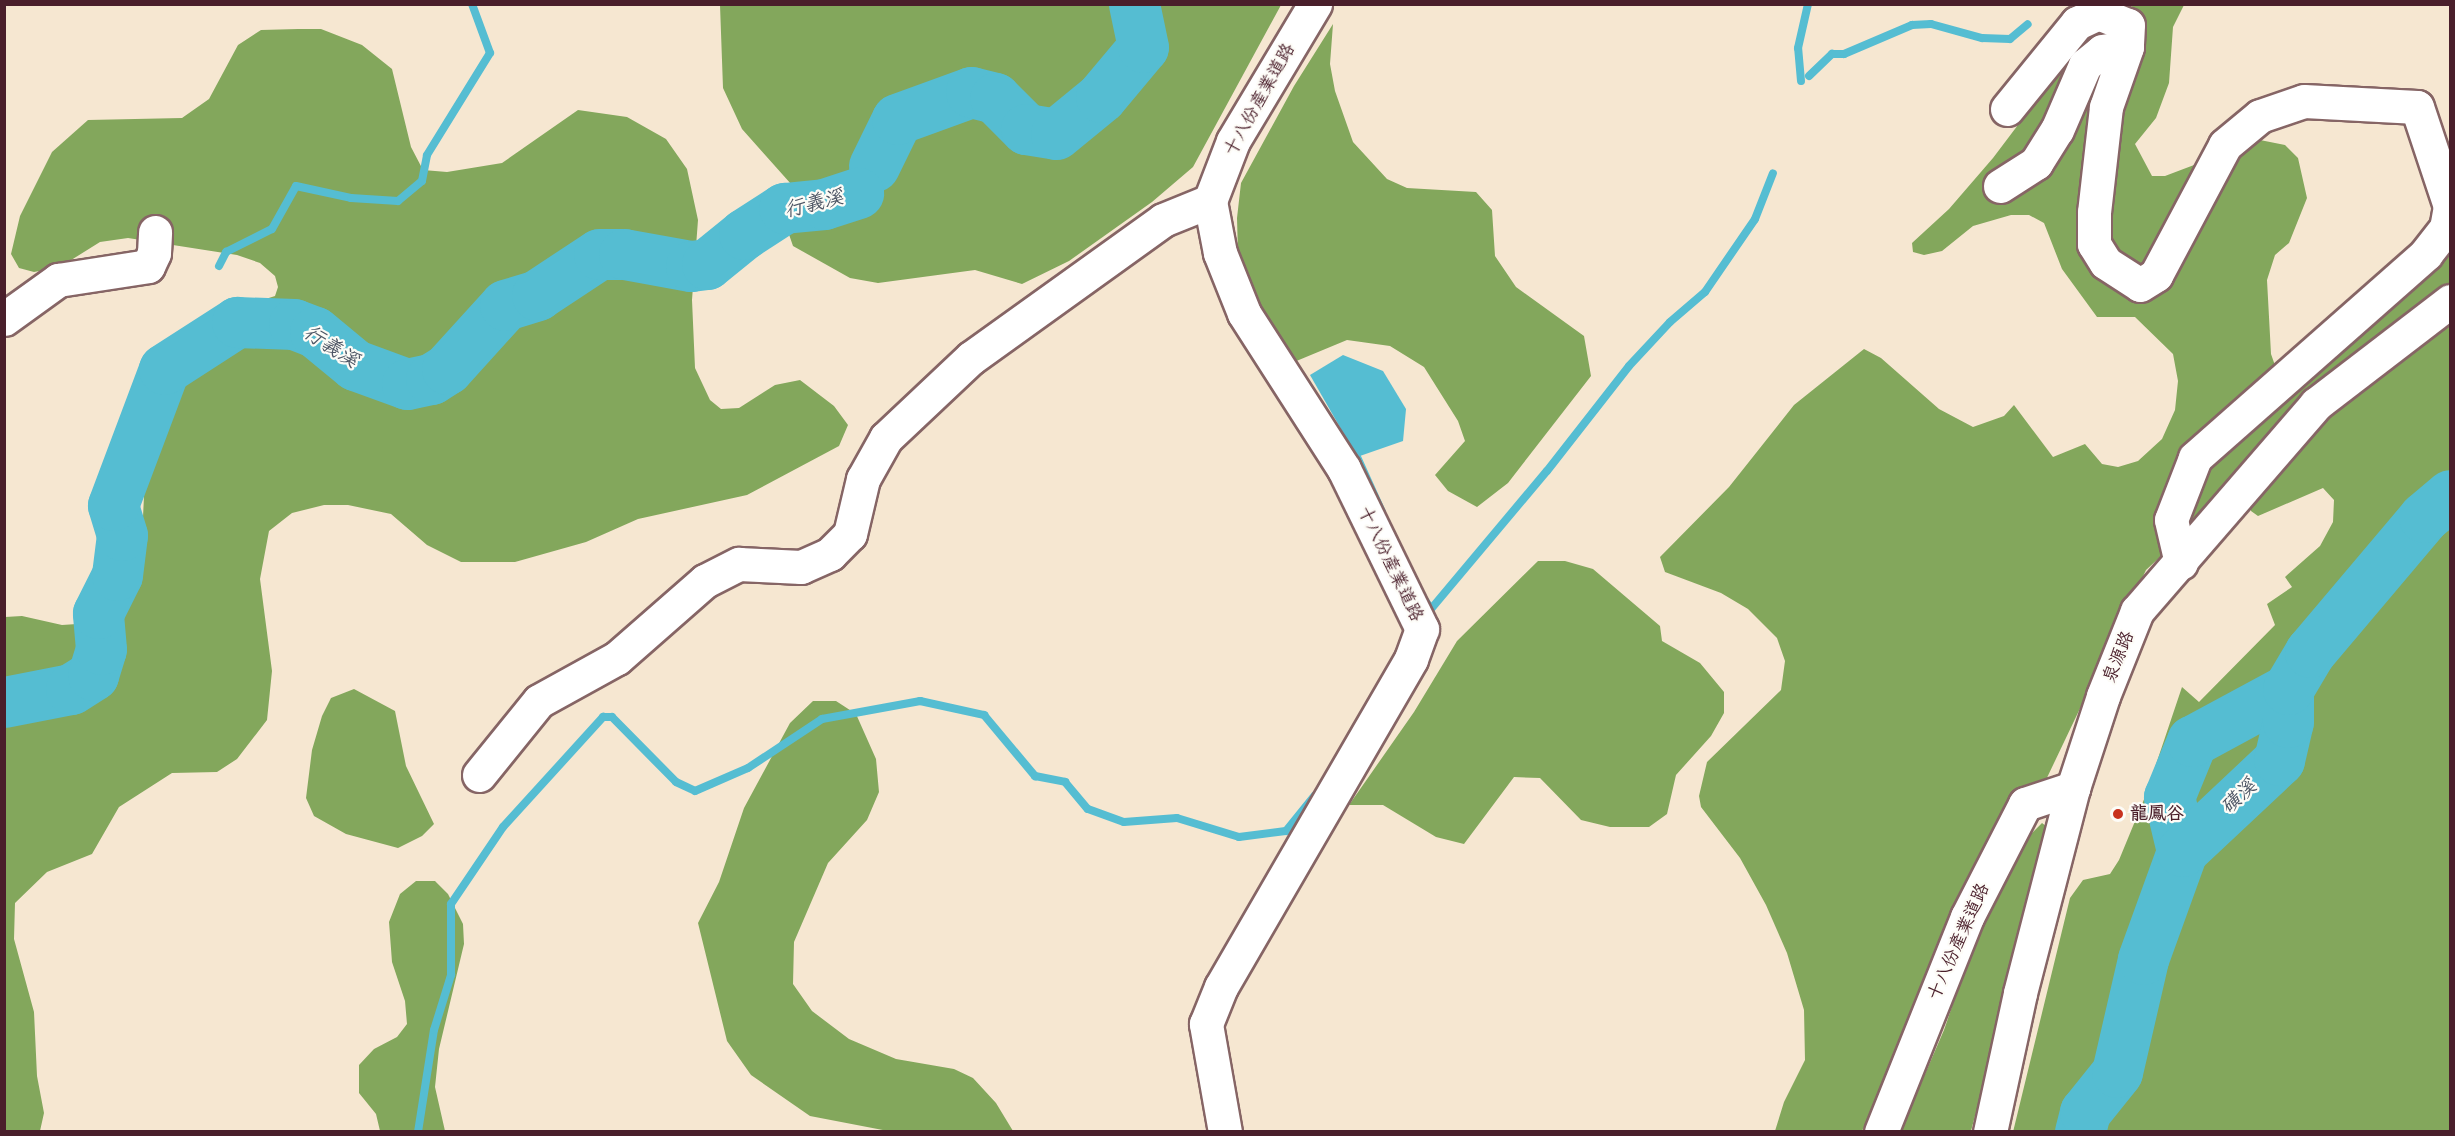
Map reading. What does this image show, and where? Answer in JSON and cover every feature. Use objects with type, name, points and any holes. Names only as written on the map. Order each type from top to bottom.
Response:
[{"type":"street","name":"十八份產業道路","points":[[1225,1131],[1206,1024],[1221,987],[1411,659],[1422,629],[1344,469],[1245,313],[1220,253],[1210,201],[1233,141],[1314,4]]},
{"type":"street","points":[[2007,109],[2077,23],[2098,13],[2128,25],[2127,47],[2106,106],[2094,244],[2106,263],[2140,285],[2156,275],[2225,145],[2260,116],[2304,101],[2417,107],[2450,206],[2446,228],[2426,254],[2195,458],[2171,520],[2181,563]]},
{"type":"street","points":[[2000,186],[2036,163],[2057,130],[2085,65],[2102,51],[2127,47]]},
{"type":"street","points":[[479,776],[539,701],[617,658],[705,581],[739,564],[801,567],[830,554],[850,534],[863,479],[886,438],[971,358],[1163,220],[1210,201]]},
{"type":"street","points":[[4,319],[58,280],[148,266],[154,253],[155,232]]},
{"type":"street","name":"泉源路","points":[[1990,1131],[2020,993],[2073,788],[2103,696],[2137,611],[2181,563],[2316,404],[2446,309]]},
{"type":"street","name":"十八份產業道路","points":[[1881,1131],[1967,917],[2025,804],[2073,788]]},
{"type":"green space","points":[[720,4],[1281,5],[1193,167],[1152,202],[1069,261],[1022,284],[975,270],[878,283],[850,278],[793,246],[784,220],[791,184],[742,129],[723,88]]},
{"type":"green space","points":[[2134,5],[2184,5],[2173,27],[2169,83],[2156,118],[2135,144],[2152,176],[2165,176],[2260,140],[2285,145],[2298,158],[2307,198],[2289,243],[2275,255],[2267,280],[2271,354],[2278,374],[2450,238],[2450,288],[2146,570],[2044,784],[1862,1131],[1775,1131],[1784,1102],[1805,1060],[1804,1010],[1787,953],[1766,905],[1740,858],[1701,807],[1699,796],[1707,762],[1781,690],[1785,661],[1777,638],[1748,609],[1721,593],[1665,572],[1660,557],[1729,487],[1794,405],[1864,349],[1881,358],[1939,409],[1973,427],[2004,416],[2014,405],[2053,457],[2085,444],[2102,464],[2118,467],[2138,461],[2162,439],[2175,410],[2178,381],[2173,354],[2135,317],[2097,317],[2062,269],[2044,223],[2029,215],[2011,215],[1973,226],[1942,251],[1924,255],[1913,252],[1912,243],[1949,209],[1993,158],[2077,47]]},
{"type":"green space","points":[[1333,24],[1330,64],[1335,91],[1353,142],[1387,179],[1407,188],[1476,192],[1492,210],[1495,256],[1516,287],[1584,336],[1591,376],[1508,483],[1477,507],[1448,491],[1435,475],[1465,441],[1458,421],[1424,367],[1390,346],[1347,340],[1294,362],[1257,298],[1238,254],[1237,218],[1241,183],[1294,86]]},
{"type":"green space","points":[[321,29],[362,45],[392,69],[411,147],[423,170],[447,172],[502,163],[578,110],[627,117],[666,139],[687,169],[698,220],[692,300],[695,368],[710,400],[721,409],[739,408],[775,385],[800,380],[834,406],[848,425],[839,446],[747,495],[638,519],[586,542],[515,562],[461,562],[427,545],[391,514],[348,505],[324,505],[292,513],[269,531],[260,579],[272,671],[267,720],[237,759],[217,772],[172,773],[119,807],[92,854],[47,872],[15,903],[14,939],[34,1012],[37,1076],[44,1113],[40,1131],[5,1132],[5,617],[22,616],[62,625],[92,623],[118,609],[142,538],[144,496],[140,469],[165,360],[207,318],[275,296],[278,287],[275,276],[260,263],[237,255],[128,238],[100,242],[60,267],[34,272],[19,268],[11,254],[20,216],[52,152],[88,120],[182,118],[209,99],[238,45],[261,30]]},
{"type":"green space","points":[[2450,322],[2450,1131],[2013,1132],[2070,898],[2083,880],[2110,874],[2119,860],[2145,797],[2182,687],[2199,702],[2275,625],[2267,604],[2292,587],[2285,577],[2320,546],[2333,522],[2334,500],[2323,488],[2258,516],[2251,511],[2251,499],[2316,426],[2423,331]]},
{"type":"green space","points":[[1538,561],[1565,561],[1593,569],[1660,626],[1662,641],[1700,663],[1724,692],[1724,713],[1711,736],[1676,775],[1667,814],[1649,827],[1610,827],[1581,820],[1540,778],[1514,777],[1464,844],[1436,837],[1383,805],[1349,805],[1414,712],[1457,641]]},
{"type":"green space","points":[[354,689],[395,711],[406,766],[434,824],[422,836],[398,848],[346,834],[314,816],[306,798],[312,750],[322,716],[331,698]]},
{"type":"green space","points":[[813,701],[836,701],[856,714],[876,759],[879,792],[867,820],[828,863],[794,942],[793,984],[812,1011],[849,1039],[896,1059],[954,1069],[973,1078],[996,1103],[1013,1131],[888,1131],[810,1116],[751,1075],[727,1041],[698,923],[719,882],[744,808],[790,723]]},
{"type":"green space","points":[[2042,823],[2051,830],[1971,1131],[1900,1132],[1944,1030],[1983,916],[2029,836]]},
{"type":"green space","points":[[416,881],[435,881],[448,894],[463,924],[464,944],[439,1049],[435,1087],[445,1131],[380,1131],[376,1114],[359,1093],[359,1065],[374,1049],[397,1037],[407,1024],[405,1001],[392,962],[389,922],[400,894]]},
{"type":"water","points":[[1343,355],[1383,371],[1406,409],[1403,441],[1357,457],[1310,375]]},
{"type":"waterway","points":[[219,266],[226,252],[272,229],[296,186],[351,198],[398,201],[422,181],[427,155],[490,53],[472,4]]},
{"type":"waterway","name":"行義溪","points":[[874,166],[897,119],[971,92],[995,98],[1026,129],[1056,134],[1101,97],[1143,47],[1134,4]]},
{"type":"waterway","points":[[1801,81],[1798,48],[1808,4]]},
{"type":"waterway","points":[[1809,76],[1832,54],[1844,54],[1912,25],[1931,24],[1982,38],[2010,39],[2028,24]]},
{"type":"waterway","points":[[1424,599],[1431,609],[1547,471],[1629,366],[1670,322],[1705,292],[1755,219],[1773,173]]},
{"type":"waterway","name":"行義溪","points":[[4,702],[71,689],[93,675],[101,649],[98,613],[117,575],[122,535],[113,505],[164,369],[237,322],[294,324],[315,332],[355,365],[407,384],[431,379],[447,369],[505,305],[537,295],[599,254],[624,254],[691,266],[707,264],[744,234],[784,208],[824,204],[858,193]]},
{"type":"waterway","points":[[1357,457],[1382,512]]},
{"type":"waterway","name":"磺溪","points":[[2080,1132],[2085,1112],[2117,1072],[2143,959],[2182,851],[2279,760],[2288,722],[2288,689],[2310,652],[2424,517],[2450,495]]},
{"type":"waterway","points":[[2182,851],[2169,797],[2192,741],[2288,689]]},
{"type":"waterway","points":[[418,1132],[434,1030],[451,975],[451,904],[503,827],[603,717],[612,717],[676,782],[695,791],[748,768],[822,719],[920,701],[984,715],[1035,776],[1065,782],[1088,809],[1124,822],[1177,818],[1239,837],[1286,831],[1315,795]]},
{"type":"place","name":"龍鳳谷","points":[[2118,814]]}]
